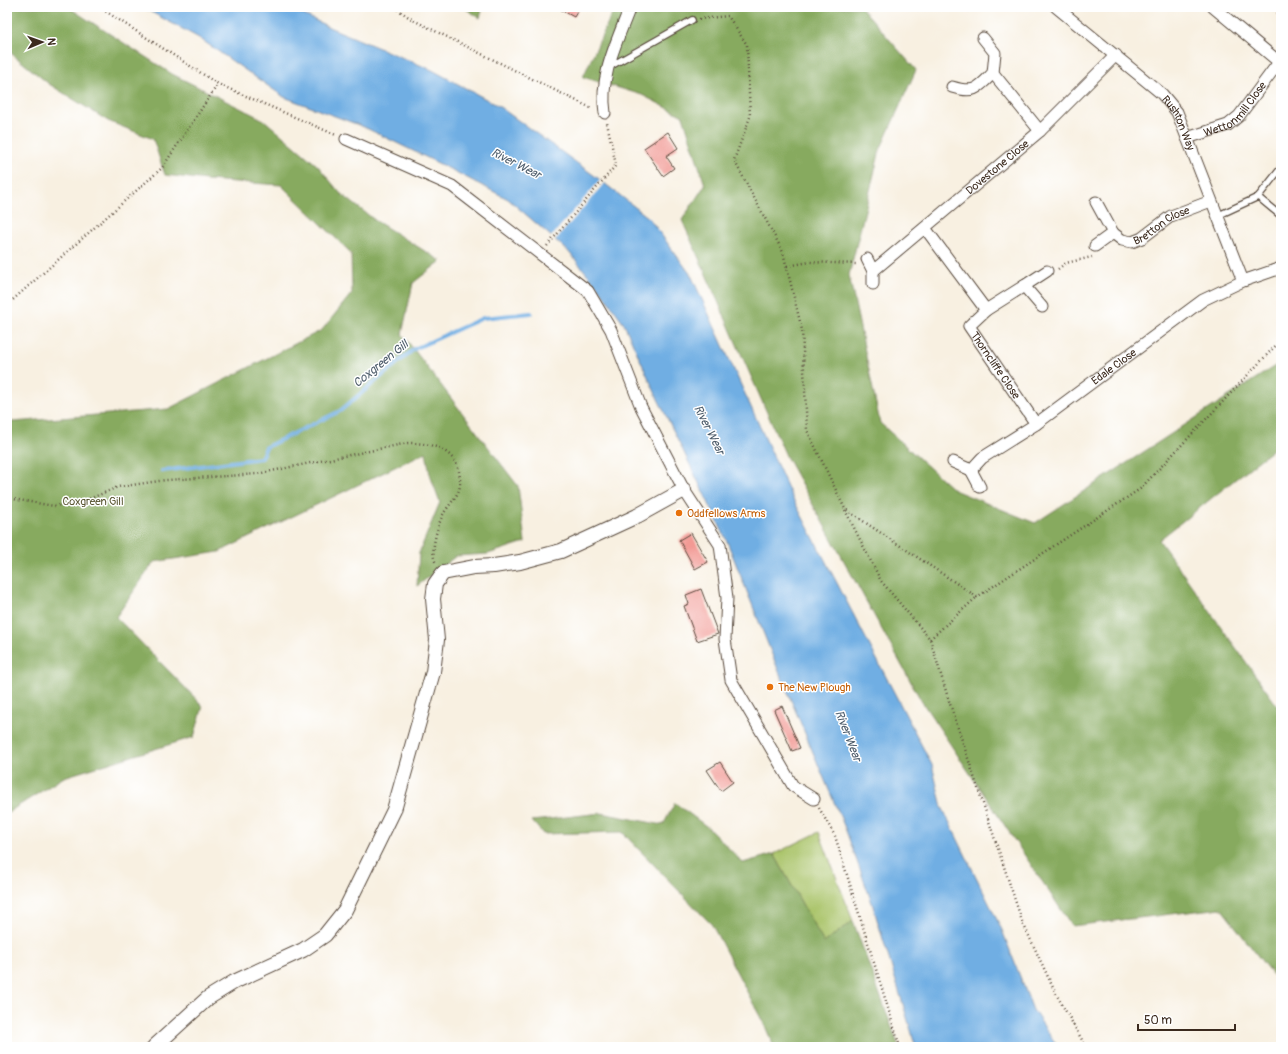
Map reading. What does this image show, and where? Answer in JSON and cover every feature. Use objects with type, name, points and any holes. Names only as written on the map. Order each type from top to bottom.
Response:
[{"type":"street","points":[[605,114],[602,97],[607,68],[630,7]]},
{"type":"street","name":"Rushton Way","points":[[1056,7],[1162,94],[1176,112],[1243,281]]},
{"type":"street","name":"Wettonmill Close","points":[[1187,138],[1228,125],[1280,62],[1213,7]]},
{"type":"street","points":[[983,38],[994,53],[993,73],[1040,131]]},
{"type":"street","name":"Dovestone Close","points":[[873,271],[1040,131],[1116,55]]},
{"type":"street","points":[[952,87],[966,91],[977,89],[993,73]]},
{"type":"street","points":[[346,139],[452,186],[588,291],[611,330],[641,407],[684,490],[720,546],[727,598],[725,639],[731,680],[793,786],[814,799]]},
{"type":"street","name":"Bretton Close","points":[[1113,233],[1122,240],[1132,242],[1142,238],[1175,214],[1211,201]]},
{"type":"street","points":[[1095,246],[1113,233],[1096,202]]},
{"type":"street","points":[[925,228],[986,310]]},
{"type":"street","points":[[867,259],[873,271],[874,284]]},
{"type":"street","name":"Edale Close","points":[[971,470],[982,458],[1036,424],[1203,300],[1243,281],[1281,268]]},
{"type":"street","name":"Thorncliffe Close","points":[[1036,424],[969,326],[986,310],[1047,271]]},
{"type":"street","points":[[1024,286],[1042,307]]},
{"type":"street","points":[[953,462],[971,470],[980,486]]},
{"type":"street","points":[[154,1047],[208,998],[234,982],[304,950],[325,935],[345,910],[394,810],[433,672],[437,640],[433,599],[435,584],[443,573],[474,567],[520,562],[561,552],[637,516],[684,490]]},
{"type":"lane","points":[[607,68],[692,20]]},
{"type":"lane","points":[[1217,216],[1258,197],[1281,168]]},
{"type":"lane","points":[[1258,197],[1281,216]]},
{"type":"path","points":[[99,7],[218,84],[346,139]]},
{"type":"path","points":[[394,7],[413,20],[605,114],[616,165],[544,249]]},
{"type":"path","points":[[1271,7],[1281,16]]},
{"type":"path","points":[[692,20],[728,16],[747,45],[750,117],[734,160],[784,252],[802,330],[807,430],[881,581],[930,639],[1022,921],[1055,992],[1086,1047]]},
{"type":"path","points":[[7,305],[162,168],[218,84]]},
{"type":"path","points":[[1047,271],[1053,272],[1066,263],[1095,255],[1095,246]]},
{"type":"path","points":[[787,266],[810,262],[857,264],[867,259]]},
{"type":"path","points":[[930,639],[976,597],[1140,489],[1281,340]]},
{"type":"path","points":[[7,498],[54,506],[82,502],[118,487],[166,480],[257,474],[408,443],[421,443],[444,449],[455,459],[460,473],[459,489],[443,515],[433,550],[433,559],[443,573]]},
{"type":"path","points":[[845,509],[976,597]]},
{"type":"path","points":[[814,799],[835,836],[900,1047]]},
{"type":"green space","name":"Coxgreen Gill","points":[[7,7],[68,7],[172,74],[264,120],[318,166],[340,193],[376,221],[441,261],[413,283],[402,334],[518,486],[525,542],[488,554],[456,556],[417,586],[419,553],[440,502],[430,475],[426,452],[219,552],[154,562],[116,617],[203,706],[194,737],[64,777],[7,813],[7,419],[13,422],[168,409],[322,330],[352,293],[351,253],[281,185],[206,180],[165,175],[153,139],[108,121],[49,84],[7,50]]},
{"type":"green space","points":[[463,7],[483,7],[480,18]]},
{"type":"green space","points":[[615,7],[861,7],[916,70],[880,150],[849,275],[880,423],[954,490],[1035,523],[1281,362],[1281,443],[1159,540],[1281,711],[1281,986],[1221,908],[1072,926],[922,702],[787,458],[682,220],[705,185],[683,116],[642,95],[583,77]]},
{"type":"green space","points":[[675,803],[710,829],[743,863],[774,854],[824,943],[853,921],[899,1047],[774,1047],[765,1026],[712,925],[622,832],[543,834],[532,821],[601,813],[663,825]]},
{"type":"green space","points":[[819,832],[853,921],[824,943],[774,854]]},
{"type":"water","name":"River Wear","points":[[142,7],[288,7],[331,28],[432,70],[497,105],[599,179],[649,218],[691,275],[790,493],[932,765],[942,807],[1002,930],[1033,1010],[1058,1047],[916,1047],[872,903],[845,828],[777,667],[726,539],[658,399],[623,322],[598,287],[568,251],[508,199],[364,127],[284,97],[199,38]]},
{"type":"pier","points":[[602,178],[606,181],[554,242],[550,238]]},
{"type":"building","points":[[556,7],[580,7],[574,17]]},
{"type":"building","points":[[668,132],[678,148],[666,156],[674,168],[663,176],[644,148]]},
{"type":"building","points":[[691,533],[708,562],[695,569],[679,540]]},
{"type":"building","points":[[701,589],[718,634],[697,641],[684,606],[689,604],[686,595]]},
{"type":"building","points":[[782,706],[800,748],[792,751],[774,710]]},
{"type":"building","points":[[720,762],[733,782],[721,791],[707,770]]},
{"type":"waterway","name":"Coxgreen Gill","points":[[162,471],[261,458],[266,447],[340,411],[414,349],[483,318],[531,313]]},
{"type":"place","name":"Oddfellows Arms","points":[[679,513]]},
{"type":"place","name":"The New Plough","points":[[770,687]]}]
